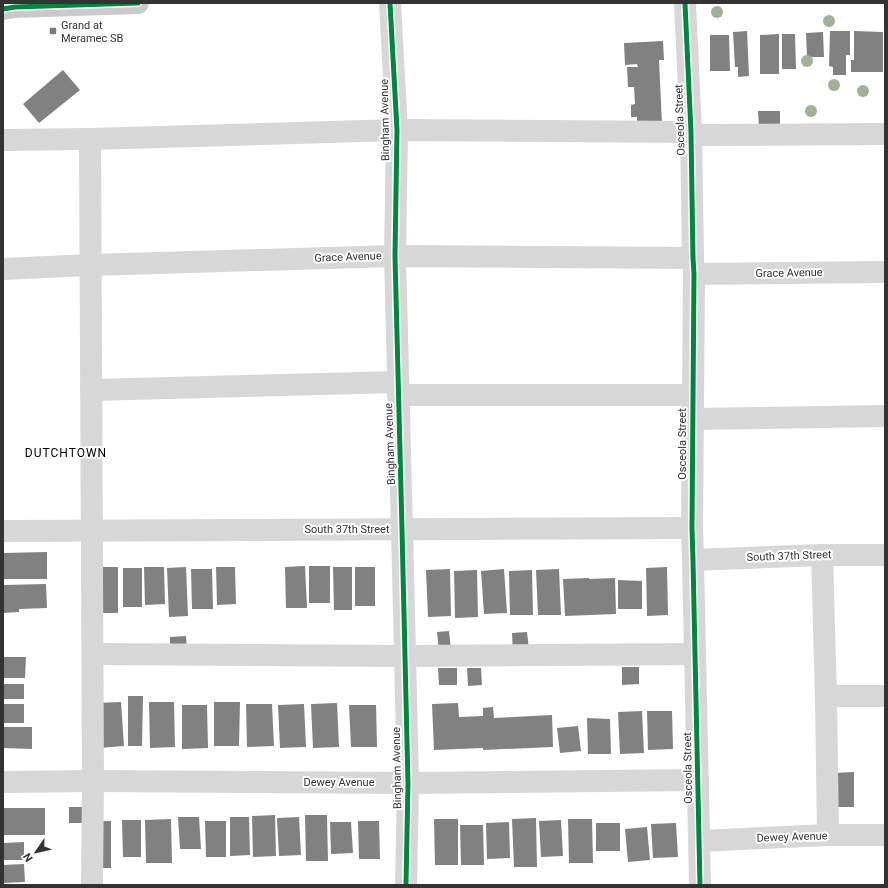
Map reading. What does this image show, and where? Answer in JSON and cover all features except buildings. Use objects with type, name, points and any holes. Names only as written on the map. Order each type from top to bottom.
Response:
[{"type":"main road","points":[[3,9],[35,5],[138,3]]},
{"type":"street","name":"Bingham Avenue","points":[[390,3],[397,130],[394,256],[408,783],[406,885]]},
{"type":"street","name":"Osceola Street","points":[[685,3],[691,132],[693,266],[692,528],[700,885]]},
{"type":"street","points":[[3,140],[90,139],[397,130],[691,132],[702,135],[885,134]]},
{"type":"street","points":[[90,139],[93,654],[92,885]]},
{"type":"street","name":"Grace Avenue","points":[[3,269],[394,256],[885,272]]},
{"type":"street","points":[[91,390],[398,389],[692,395]]},
{"type":"street","points":[[692,419],[885,416]]},
{"type":"street","name":"South 37th Street","points":[[3,531],[692,528]]},
{"type":"street","name":"South 37th Street","points":[[693,560],[885,554]]},
{"type":"street","points":[[822,555],[828,836]]},
{"type":"street","points":[[93,654],[405,656],[695,654]]},
{"type":"street","points":[[826,696],[885,696]]},
{"type":"street","name":"Dewey Avenue","points":[[3,782],[93,781],[408,783],[698,780]]},
{"type":"street","name":"Dewey Avenue","points":[[700,841],[885,835]]},
{"type":"cycle path","points":[[3,9],[15,7],[138,3]]},
{"type":"cycle path","points":[[390,3],[397,130],[395,256],[408,783],[406,885]]},
{"type":"cycle path","points":[[685,3],[691,132],[694,274],[692,528],[700,885]]},
{"type":"place","name":"Grand at Meramec SB","points":[[53,31]]},
{"type":"district","name":"DUTCHTOWN","points":[[66,453]]}]
